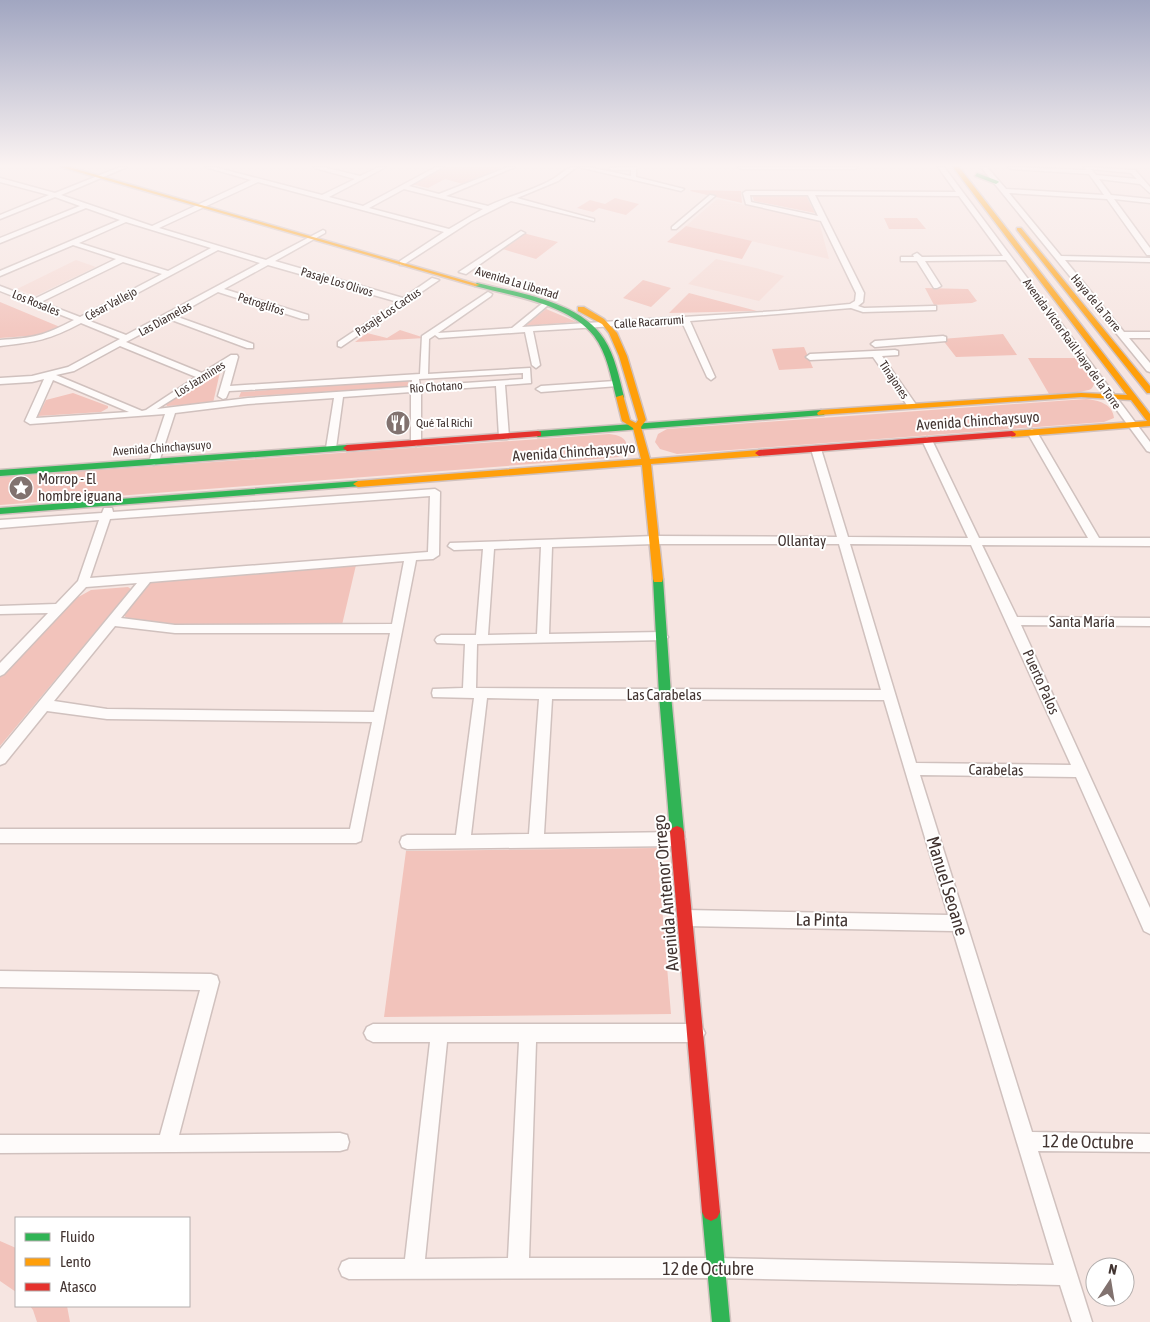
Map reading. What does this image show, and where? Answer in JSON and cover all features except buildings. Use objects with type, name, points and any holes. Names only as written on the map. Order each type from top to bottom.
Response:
[{"type":"main road","name":"Avenida La Libertad","points":[[293,229],[318,235]]},
{"type":"main road","name":"Avenida La Libertad","points":[[299,229],[523,294],[575,306],[607,325],[618,342],[642,420],[638,430],[645,458]]},
{"type":"main road","points":[[1004,229],[1150,419]]},
{"type":"main road","points":[[1019,229],[1150,391]]},
{"type":"main road","name":"Avenida La Libertad","points":[[407,261],[463,272],[523,294],[590,325],[602,343],[609,361],[626,421],[638,430]]},
{"type":"main road","points":[[609,361],[624,360]]},
{"type":"main road","name":"Avenida Chinchaysuyo","points":[[0,473],[331,448],[638,430],[912,406],[1080,395],[1150,399]]},
{"type":"main road","name":"Avenida Chinchaysuyo","points":[[0,511],[645,458],[816,448],[1150,423]]},
{"type":"main road","name":"Avenida Antenor Orrego","points":[[645,458],[655,540],[665,695],[721,1322]]},
{"type":"street","points":[[0,241],[30,229]]},
{"type":"street","points":[[0,274],[105,229]]},
{"type":"street","name":"Pasaje Los Olivos","points":[[155,229],[403,301]]},
{"type":"street","points":[[440,229],[452,232]]},
{"type":"street","points":[[407,261],[457,229]]},
{"type":"street","points":[[828,229],[860,293],[856,304]]},
{"type":"street","name":"Avenida Víctor Raúl Haya de la Torre","points":[[987,229],[1150,449]]},
{"type":"street","name":"Haya de la Torre","points":[[1034,229],[1150,370]]},
{"type":"street","points":[[1132,229],[1150,253]]},
{"type":"street","points":[[463,272],[521,233]]},
{"type":"street","name":"Las Diamelas","points":[[0,382],[50,376],[71,369],[170,317],[318,235]]},
{"type":"street","points":[[1138,237],[1150,238]]},
{"type":"street","points":[[73,242],[169,274]]},
{"type":"street","name":"César Vallejo","points":[[0,344],[34,340],[52,335],[218,248]]},
{"type":"street","points":[[917,255],[937,286]]},
{"type":"street","points":[[904,259],[917,255],[1009,258]]},
{"type":"street","points":[[1058,258],[1150,260]]},
{"type":"street","points":[[34,302],[123,259]]},
{"type":"street","name":"Pasaje Los Cactus","points":[[341,344],[435,280]]},
{"type":"street","name":"Los Rosales","points":[[0,288],[80,320],[203,377]]},
{"type":"street","name":"Petroglifos","points":[[218,290],[305,317]]},
{"type":"street","points":[[416,443],[416,388],[420,376],[425,338],[488,294]]},
{"type":"street","points":[[513,331],[544,304]]},
{"type":"street","name":"Calle Racarrumi","points":[[439,335],[840,309],[856,304],[863,310],[933,308]]},
{"type":"street","points":[[170,317],[250,346]]},
{"type":"street","points":[[685,320],[711,378]]},
{"type":"street","points":[[529,330],[536,365]]},
{"type":"street","points":[[1122,335],[1150,335]]},
{"type":"street","points":[[875,344],[943,339]]},
{"type":"street","points":[[810,358],[895,353]]},
{"type":"street","name":"Tinajones","points":[[876,354],[912,406]]},
{"type":"street","name":"Los Jazmines","points":[[143,412],[234,357],[220,406]]},
{"type":"street","name":"Río Chotano","points":[[50,376],[30,421],[220,406],[248,400],[528,381],[527,370],[225,389]]},
{"type":"street","points":[[50,376],[143,412]]},
{"type":"street","points":[[331,448],[336,394],[335,382]]},
{"type":"street","points":[[500,383],[504,437]]},
{"type":"street","points":[[541,389],[615,384]]},
{"type":"street","name":"Los Jazmines","points":[[154,462],[171,410]]},
{"type":"street","points":[[1032,432],[1096,542]]},
{"type":"street","name":"Puerto Palos","points":[[927,440],[1013,621],[1150,926]]},
{"type":"street","name":"Manuel Seoane","points":[[816,448],[911,769],[1082,1322]]},
{"type":"street","points":[[0,524],[435,492],[432,555],[83,583]]},
{"type":"street","points":[[0,671],[83,583],[111,502]]},
{"type":"street","name":"Ollantay","points":[[454,546],[655,540],[1150,542]]},
{"type":"street","points":[[543,639],[547,544]]},
{"type":"street","points":[[463,841],[475,694],[477,640],[489,545]]},
{"type":"street","points":[[0,836],[356,836],[411,556]]},
{"type":"street","points":[[0,759],[147,578]]},
{"type":"street","points":[[0,610],[60,608]]},
{"type":"street","points":[[112,621],[175,630],[397,628]]},
{"type":"street","name":"Santa María","points":[[1013,621],[1148,624]]},
{"type":"street","points":[[441,640],[662,637]]},
{"type":"street","name":"Las Carabelas","points":[[438,693],[546,695],[889,695]]},
{"type":"street","points":[[536,841],[546,695]]},
{"type":"street","points":[[44,705],[107,714],[379,717]]},
{"type":"street","name":"Carabelas","points":[[911,769],[1081,771]]},
{"type":"street","points":[[407,842],[678,839]]},
{"type":"street","name":"La Pinta","points":[[686,918],[958,923]]},
{"type":"street","points":[[0,979],[211,982],[167,1144]]},
{"type":"street","points":[[373,1033],[696,1033]]},
{"type":"street","points":[[414,1269],[439,1034]]},
{"type":"street","points":[[518,1268],[528,1034]]},
{"type":"street","name":"12 de Octubre","points":[[1026,1141],[1150,1143]]},
{"type":"street","points":[[0,1144],[340,1142]]},
{"type":"street","name":"12 de Octubre","points":[[349,1269],[716,1268],[1067,1275]]},
{"type":"shaded area","points":[[683,229],[698,229],[752,241],[742,259],[667,242]]},
{"type":"shaded area","points":[[698,229],[821,229],[829,259]]},
{"type":"shaded area","points":[[523,233],[558,242],[536,259],[499,248]]},
{"type":"shaded area","points":[[716,259],[784,276],[759,301],[688,284]]},
{"type":"shaded area","points":[[76,260],[96,267],[35,296],[17,289]]},
{"type":"shaded area","points":[[643,280],[671,288],[651,307],[623,298]]},
{"type":"shaded area","points":[[925,288],[968,289],[977,301],[972,303],[934,305]]},
{"type":"shaded area","points":[[689,293],[757,311],[669,313]]},
{"type":"shaded area","points":[[0,302],[60,327],[42,335],[0,338]]},
{"type":"shaded area","points":[[546,309],[577,322],[525,326]]},
{"type":"shaded area","points":[[400,330],[425,338],[355,342],[367,333],[387,338]]},
{"type":"shaded area","points":[[1003,334],[1017,355],[956,357],[942,339]]},
{"type":"shaded area","points":[[804,347],[813,368],[779,370],[772,349]]},
{"type":"shaded area","points":[[1028,358],[1079,358],[1094,381],[1093,386],[1091,389],[1083,391],[1049,394]]},
{"type":"shaded area","points":[[215,372],[220,372],[213,403],[167,406],[165,403]]},
{"type":"shaded area","points":[[409,380],[407,387],[239,397],[241,392]]},
{"type":"shaded area","points":[[73,393],[108,406],[108,408],[101,412],[38,416],[46,400]]},
{"type":"shaded area","points":[[1086,399],[1095,400],[1108,406],[1114,418],[1104,422],[677,454],[660,449],[655,442],[658,434],[667,429]]},
{"type":"shaded area","points":[[609,434],[623,438],[627,444],[626,452],[618,457],[609,458],[0,505],[0,477]]},
{"type":"shaded area","points":[[356,565],[342,625],[198,626],[128,620],[123,614],[149,582]]},
{"type":"shaded area","points":[[128,587],[131,589],[0,746],[0,674],[64,605],[91,590]]},
{"type":"shaded area","points":[[657,848],[671,1014],[384,1017],[406,851]]},
{"type":"shaded area","points":[[0,1241],[15,1248],[15,1291],[0,1281]]},
{"type":"shaded area","points":[[31,1307],[67,1307],[70,1322],[37,1322]]},
{"type":"traffic: fast","points":[[477,285],[541,302],[558,308],[586,323],[596,333],[605,348],[620,397]]},
{"type":"traffic: fast","points":[[538,434],[821,413]]},
{"type":"traffic: fast","points":[[0,473],[347,448]]},
{"type":"traffic: fast","points":[[0,511],[358,484]]},
{"type":"traffic: fast","points":[[658,579],[665,695],[677,832]]},
{"type":"traffic: fast","points":[[711,1212],[721,1322]]},
{"type":"traffic: slow","points":[[280,229],[477,285]]},
{"type":"traffic: slow","points":[[1003,229],[1133,398]]},
{"type":"traffic: slow","points":[[1019,229],[1150,391]]},
{"type":"traffic: slow","points":[[581,309],[607,325],[613,333],[628,370],[642,420],[637,427]]},
{"type":"traffic: slow","points":[[821,413],[1081,395],[1133,398]]},
{"type":"traffic: slow","points":[[620,397],[626,421],[637,427],[646,461],[658,579]]},
{"type":"traffic: slow","points":[[1133,398],[1150,419]]},
{"type":"traffic: slow","points":[[1012,434],[1150,423]]},
{"type":"traffic: slow","points":[[358,484],[759,453]]},
{"type":"traffic: jam","points":[[347,448],[538,434]]},
{"type":"traffic: jam","points":[[759,453],[1012,434]]},
{"type":"traffic: jam","points":[[677,832],[711,1212]]},
{"type":"place","name":"Qué Tal Richi","points":[[398,423]]},
{"type":"place","name":"Morrop - El hombre iguana","points":[[21,488]]}]
